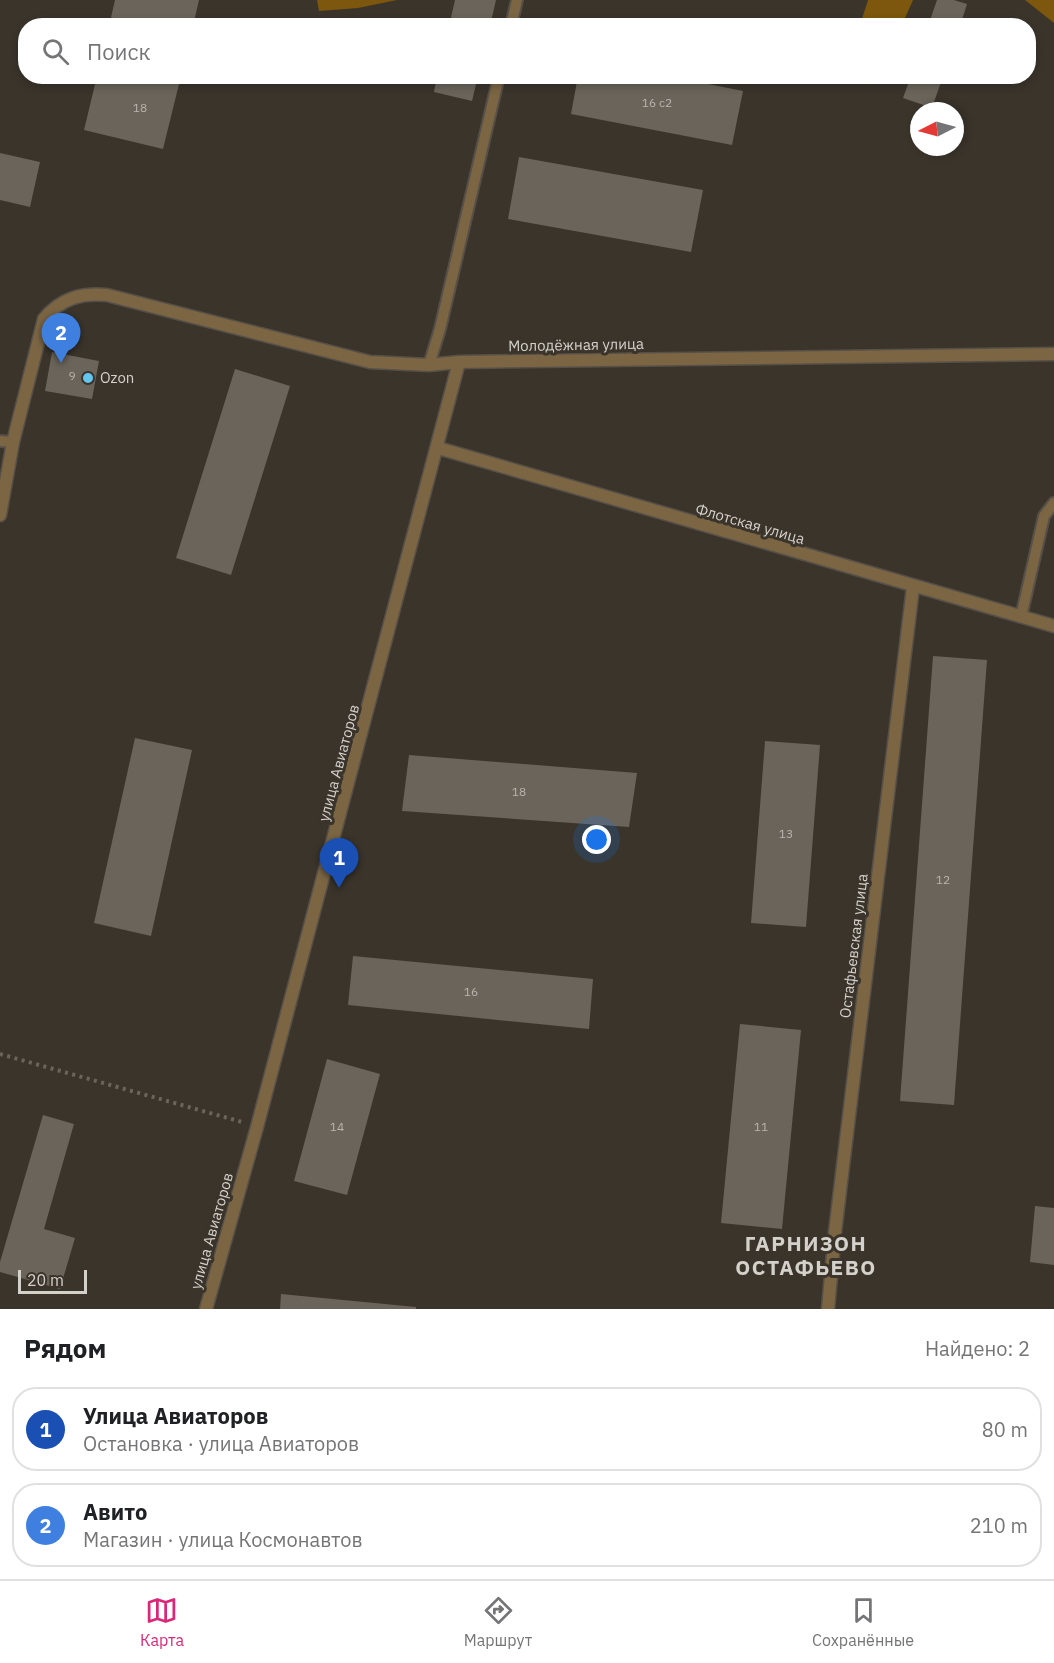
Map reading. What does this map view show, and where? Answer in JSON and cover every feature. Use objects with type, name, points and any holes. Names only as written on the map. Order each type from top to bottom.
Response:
[{"type":"street","name":"Молодёжная улица","points":[[0,515],[6,442],[44,319],[54,308],[65,301],[86,294],[107,295],[370,362],[429,365],[459,362],[1054,354]]},
{"type":"street","name":"улица Авиаторов","points":[[206,1309],[258,1126],[459,362]]},
{"type":"street","name":"Флотская улица","points":[[438,448],[1054,626]]},
{"type":"street","name":"Остафьевская улица","points":[[828,1309],[836,1220],[913,587]]},
{"type":"lane","points":[[513,18],[517,0]]},
{"type":"lane","points":[[429,365],[497,84]]},
{"type":"lane","points":[[1021,617],[1044,516],[1054,503]]},
{"type":"path","points":[[0,1054],[258,1126]]},
{"type":"shaded area","points":[[317,0],[397,0],[358,8],[319,11]]},
{"type":"shaded area","points":[[868,0],[913,0],[905,18],[862,18]]},
{"type":"shaded area","points":[[1025,0],[1054,0],[1054,23]]},
{"type":"building","points":[[115,0],[199,0],[195,18],[111,18]]},
{"type":"building","points":[[455,0],[496,0],[492,18],[451,18]]},
{"type":"building","points":[[937,0],[954,0],[967,4],[963,18],[931,18]]},
{"type":"building","points":[[95,84],[179,84],[163,149],[84,130]]},
{"type":"building","points":[[436,84],[476,84],[472,101],[434,92]]},
{"type":"building","points":[[577,84],[708,84],[743,91],[732,145],[571,114]]},
{"type":"building","points":[[908,84],[940,84],[934,102],[915,102],[903,98]]},
{"type":"building","points":[[0,153],[40,162],[30,207],[0,200]]},
{"type":"building","points":[[519,157],[703,190],[691,252],[508,219]]},
{"type":"building","points":[[52,352],[99,361],[92,399],[45,391]]},
{"type":"building","points":[[235,369],[290,386],[231,575],[176,558]]},
{"type":"building","points":[[933,656],[987,660],[954,1105],[900,1101]]},
{"type":"building","points":[[135,738],[192,750],[151,936],[94,923]]},
{"type":"building","points":[[765,741],[820,745],[806,927],[751,923]]},
{"type":"building","points":[[409,755],[637,773],[629,827],[402,811]]},
{"type":"building","points":[[353,956],[593,979],[589,1029],[348,1005]]},
{"type":"building","points":[[740,1024],[801,1030],[782,1229],[721,1223]]},
{"type":"building","points":[[327,1059],[380,1074],[347,1195],[294,1181]]},
{"type":"building","points":[[43,1115],[74,1124],[44,1229],[75,1238],[60,1289],[0,1272],[0,1262]]},
{"type":"building","points":[[1035,1206],[1054,1208],[1054,1265],[1030,1262]]},
{"type":"building","points":[[281,1294],[416,1307],[416,1309],[280,1309]]},
{"type":"place","name":"Авито","points":[[61,363]]},
{"type":"place","name":"Ozon","points":[[88,378]]},
{"type":"place","name":"Улица Авиаторов","points":[[339,888]]},
{"type":"district","name":"ГАРНИЗОН ОСТАФЬЕВО","points":[[806,1256]]}]
